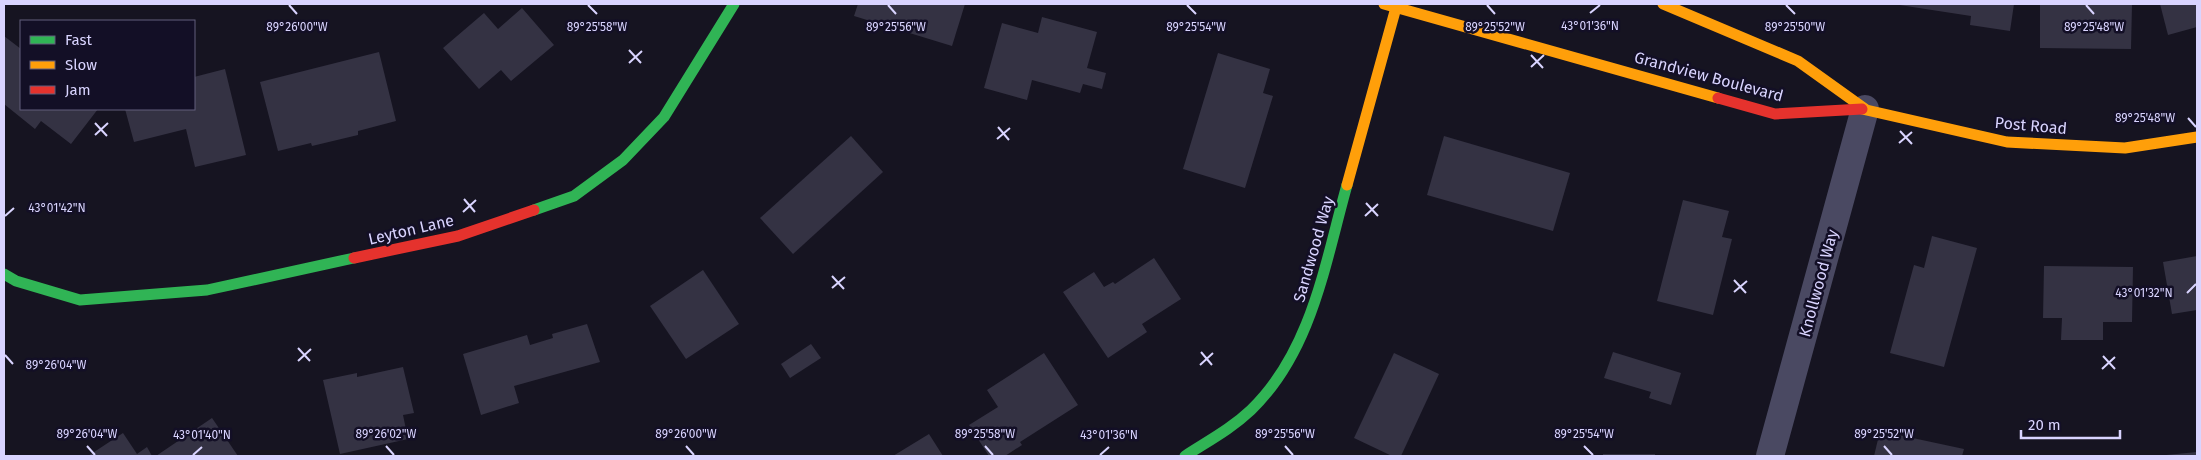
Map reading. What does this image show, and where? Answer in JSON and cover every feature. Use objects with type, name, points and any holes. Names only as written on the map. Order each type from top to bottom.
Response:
[{"type":"street","name":"Leyton Lane","points":[[4,274],[16,281],[80,300],[207,290],[458,236],[574,196],[623,160],[664,117],[718,33],[734,4]]},
{"type":"street","name":"Grandview Boulevard","points":[[1384,4],[1397,5],[1775,114],[1865,110]]},
{"type":"street","points":[[1663,4],[1798,60],[1865,110]]},
{"type":"street","name":"Sandwood Way","points":[[1185,456],[1240,420],[1274,385],[1294,355],[1308,324],[1397,5]]},
{"type":"street","name":"Post Road","points":[[1865,110],[2007,142],[2126,148],[2197,137]]},
{"type":"street","name":"Knollwood Way","points":[[1770,456],[1865,110]]},
{"type":"building","points":[[858,4],[965,4],[952,46],[854,16]]},
{"type":"building","points":[[1893,4],[2014,4],[2010,31],[1970,25],[1971,16]]},
{"type":"building","points":[[2040,4],[2132,4],[2131,49],[2040,48]]},
{"type":"building","points":[[2160,4],[2197,4],[2197,27],[2168,35]]},
{"type":"building","points":[[522,8],[554,45],[511,81],[501,70],[479,89],[443,48],[484,13],[498,29]]},
{"type":"building","points":[[1042,17],[1097,32],[1087,68],[1106,73],[1102,89],[1083,84],[1080,93],[1032,80],[1027,100],[984,88],[1002,23],[1038,33]]},
{"type":"building","points":[[4,36],[20,48],[20,110],[97,110],[71,144],[41,121],[35,129],[4,104]]},
{"type":"building","points":[[379,52],[396,121],[358,131],[358,135],[312,146],[311,143],[278,151],[260,82]]},
{"type":"building","points":[[1218,53],[1270,69],[1263,93],[1273,96],[1245,188],[1183,169]]},
{"type":"building","points":[[225,69],[246,155],[195,167],[186,129],[134,142],[125,110],[195,110],[195,77]]},
{"type":"building","points":[[851,136],[883,172],[793,254],[760,218]]},
{"type":"building","points":[[1444,136],[1570,173],[1553,231],[1427,195]]},
{"type":"building","points":[[1683,200],[1729,211],[1722,237],[1732,239],[1713,315],[1657,301]]},
{"type":"building","points":[[1932,236],[1977,248],[1944,367],[1890,353],[1914,265],[1924,268]]},
{"type":"building","points":[[2197,256],[2197,310],[2172,314],[2163,262]]},
{"type":"building","points":[[1154,258],[1181,299],[1142,324],[1147,332],[1108,358],[1063,292],[1094,272],[1104,287],[1113,282],[1115,284]]},
{"type":"building","points":[[2044,266],[2133,267],[2132,322],[2103,322],[2103,340],[2061,340],[2062,318],[2043,318]]},
{"type":"building","points":[[703,270],[739,324],[686,359],[650,306]]},
{"type":"building","points":[[587,324],[600,362],[514,386],[519,403],[481,415],[463,354],[527,335],[530,345],[553,338],[552,334]]},
{"type":"building","points":[[811,344],[821,358],[790,378],[781,364]]},
{"type":"building","points":[[1613,352],[1681,373],[1671,405],[1649,398],[1651,392],[1604,378]]},
{"type":"building","points":[[1044,353],[1078,405],[1020,442],[1022,445],[1005,456],[989,456],[969,425],[998,407],[987,390]]},
{"type":"building","points":[[1394,353],[1439,374],[1401,456],[1392,456],[1354,438]]},
{"type":"building","points":[[403,367],[414,413],[403,415],[408,439],[340,454],[323,380],[357,373],[357,377]]},
{"type":"building","points":[[212,418],[238,456],[156,456]]},
{"type":"building","points":[[1880,431],[1964,449],[1962,456],[1874,456]]},
{"type":"building","points":[[123,433],[137,454],[147,447],[152,456],[88,456]]},
{"type":"building","points":[[929,434],[943,456],[893,456]]},
{"type":"building","points":[[2197,452],[2197,456],[2166,456],[2166,455]]},
{"type":"building","points":[[1603,454],[1655,454],[1655,456],[1603,456]]},
{"type":"traffic: fast","points":[[534,210],[574,196],[623,160],[664,117],[734,4]]},
{"type":"traffic: fast","points":[[1185,456],[1227,429],[1251,410],[1272,387],[1289,361],[1314,305],[1347,185]]},
{"type":"traffic: fast","points":[[4,274],[16,281],[80,300],[207,290],[354,258]]},
{"type":"traffic: slow","points":[[1384,4],[1718,98]]},
{"type":"traffic: slow","points":[[1347,185],[1397,4]]},
{"type":"traffic: slow","points":[[1663,4],[1798,61],[1865,109]]},
{"type":"traffic: slow","points":[[1862,109],[2007,142],[2125,148],[2197,137]]},
{"type":"traffic: jam","points":[[1718,98],[1775,114],[1862,109]]},
{"type":"traffic: jam","points":[[354,258],[458,236],[534,210]]}]
